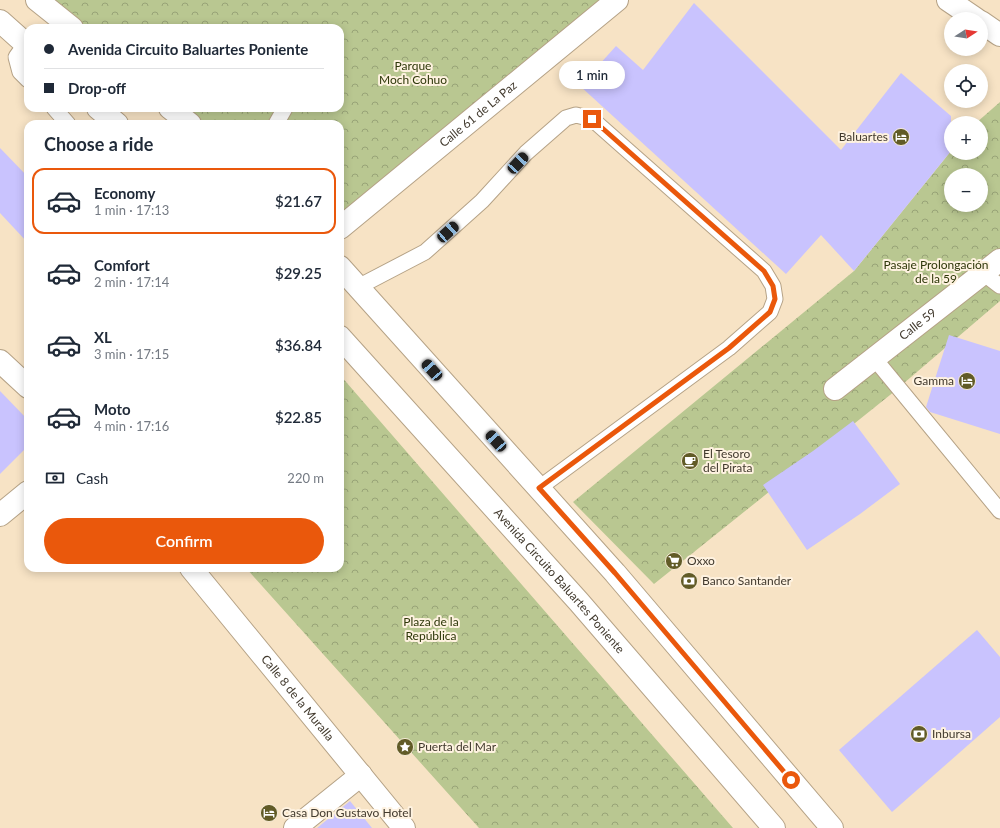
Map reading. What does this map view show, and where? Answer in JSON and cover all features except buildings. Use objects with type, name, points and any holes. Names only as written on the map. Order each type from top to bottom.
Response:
[{"type":"main road","points":[[37,0],[67,24]]},
{"type":"main road","name":"Calle 61 de La Paz","points":[[344,225],[617,0]]},
{"type":"main road","points":[[948,0],[966,12]]},
{"type":"main road","points":[[0,21],[24,41]]},
{"type":"main road","points":[[988,27],[1000,35]]},
{"type":"main road","points":[[102,112],[112,120]]},
{"type":"main road","points":[[175,112],[185,120]]},
{"type":"main road","name":"Calle 59","points":[[835,389],[992,266]]},
{"type":"main road","points":[[344,271],[615,573],[832,828]]},
{"type":"main road","name":"Avenida Circuito Baluartes Poniente","points":[[344,341],[579,602],[774,828]]},
{"type":"main road","points":[[0,361],[24,383]]},
{"type":"main road","points":[[0,515],[24,495]]},
{"type":"main road","name":"Calle 8 de la Muralla","points":[[194,572],[404,828]]},
{"type":"main road","points":[[295,828],[361,776]]},
{"type":"lane","points":[[24,48],[16,57],[20,72],[24,76]]},
{"type":"lane","points":[[58,112],[64,120]]},
{"type":"lane","points":[[358,287],[425,252],[482,201],[526,153],[566,118],[576,115],[592,119],[764,271],[773,286],[775,299],[770,312],[729,348],[539,488]]},
{"type":"lane","points":[[992,266],[1000,286]]},
{"type":"lane","points":[[874,358],[1000,511]]},
{"type":"green space","name":"Parque Moch Cohuo","points":[[27,0],[617,0],[344,225],[344,120],[170,120],[161,112],[344,112],[344,24],[56,24]]},
{"type":"green space","name":"Pasaje Prolongación de la 59","points":[[1000,102],[1000,301],[890,395],[654,584],[573,502],[854,271],[944,160],[988,160],[988,116],[984,116]]},
{"type":"green space","name":"Plaza de la República","points":[[344,380],[733,828],[479,828],[250,572],[344,572]]},
{"type":"place","name":"Baluartes","points":[[901,137]]},
{"type":"place","name":"Gamma","points":[[967,381]]},
{"type":"place","name":"El Tesoro del Pirata","points":[[690,461]]},
{"type":"place","name":"Oxxo","points":[[674,561]]},
{"type":"place","name":"Banco Santander","points":[[689,581]]},
{"type":"place","name":"Inbursa","points":[[919,734]]},
{"type":"place","name":"Puerta del Mar","points":[[405,747]]},
{"type":"place","name":"Casa Don Gustavo Hotel","points":[[269,813]]},
{"type":"route","points":[[592,119],[764,271],[773,286],[775,299],[770,312],[729,348],[539,488],[615,573],[791,780]]}]
